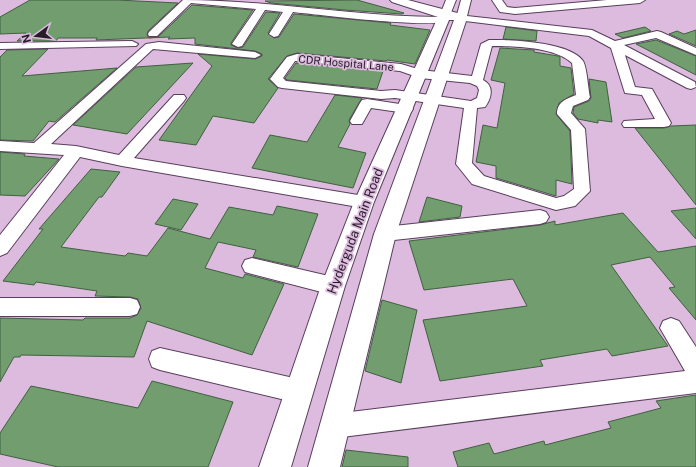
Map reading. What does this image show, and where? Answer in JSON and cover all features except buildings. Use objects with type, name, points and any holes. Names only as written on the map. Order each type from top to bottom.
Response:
[{"type":"main road","points":[[390,1],[455,16]]},
{"type":"main road","name":"Hyderguda Main Road","points":[[275,467],[332,286],[364,202],[430,75],[455,16]]},
{"type":"main road","name":"Hyderguda Main Road","points":[[324,467],[385,234],[416,102]]},
{"type":"street","points":[[39,148],[150,46],[190,0],[408,20],[455,16],[592,33],[616,44],[691,85]]},
{"type":"street","name":"Hyderguda Main Road","points":[[455,16],[466,0]]},
{"type":"street","points":[[497,0],[504,10]]},
{"type":"street","points":[[494,22],[494,19],[504,10],[640,0]]},
{"type":"street","points":[[238,44],[262,6]]},
{"type":"street","points":[[274,34],[290,9]]},
{"type":"street","points":[[616,44],[657,34],[696,52]]},
{"type":"street","points":[[156,39],[255,55]]},
{"type":"street","points":[[639,39],[654,45]]},
{"type":"street","points":[[471,105],[464,164],[478,180],[556,204],[569,202],[582,191],[578,129],[564,114],[564,108],[568,103],[583,97],[578,62],[576,58],[555,50],[489,43],[485,46],[477,81]]},
{"type":"street","points":[[0,46],[132,44]]},
{"type":"street","points":[[616,44],[630,90],[647,92],[664,123],[629,124]]},
{"type":"street","name":"CDR Hospital Lane","points":[[416,102],[282,84],[276,79],[291,58],[401,68],[430,75]]},
{"type":"street","points":[[324,95],[367,103],[416,102],[471,105],[480,104],[484,99],[485,90],[482,84],[477,81],[430,75]]},
{"type":"street","points":[[122,161],[179,98]]},
{"type":"street","points":[[357,122],[367,103]]},
{"type":"street","points":[[0,146],[76,151],[122,161],[364,202]]},
{"type":"street","points":[[0,248],[76,151]]},
{"type":"street","points":[[385,234],[540,217]]},
{"type":"street","points":[[252,266],[332,286]]},
{"type":"street","points":[[0,307],[130,306]]},
{"type":"street","points":[[671,328],[696,367]]},
{"type":"street","points":[[160,358],[298,392]]},
{"type":"street","points":[[334,426],[696,381]]}]
